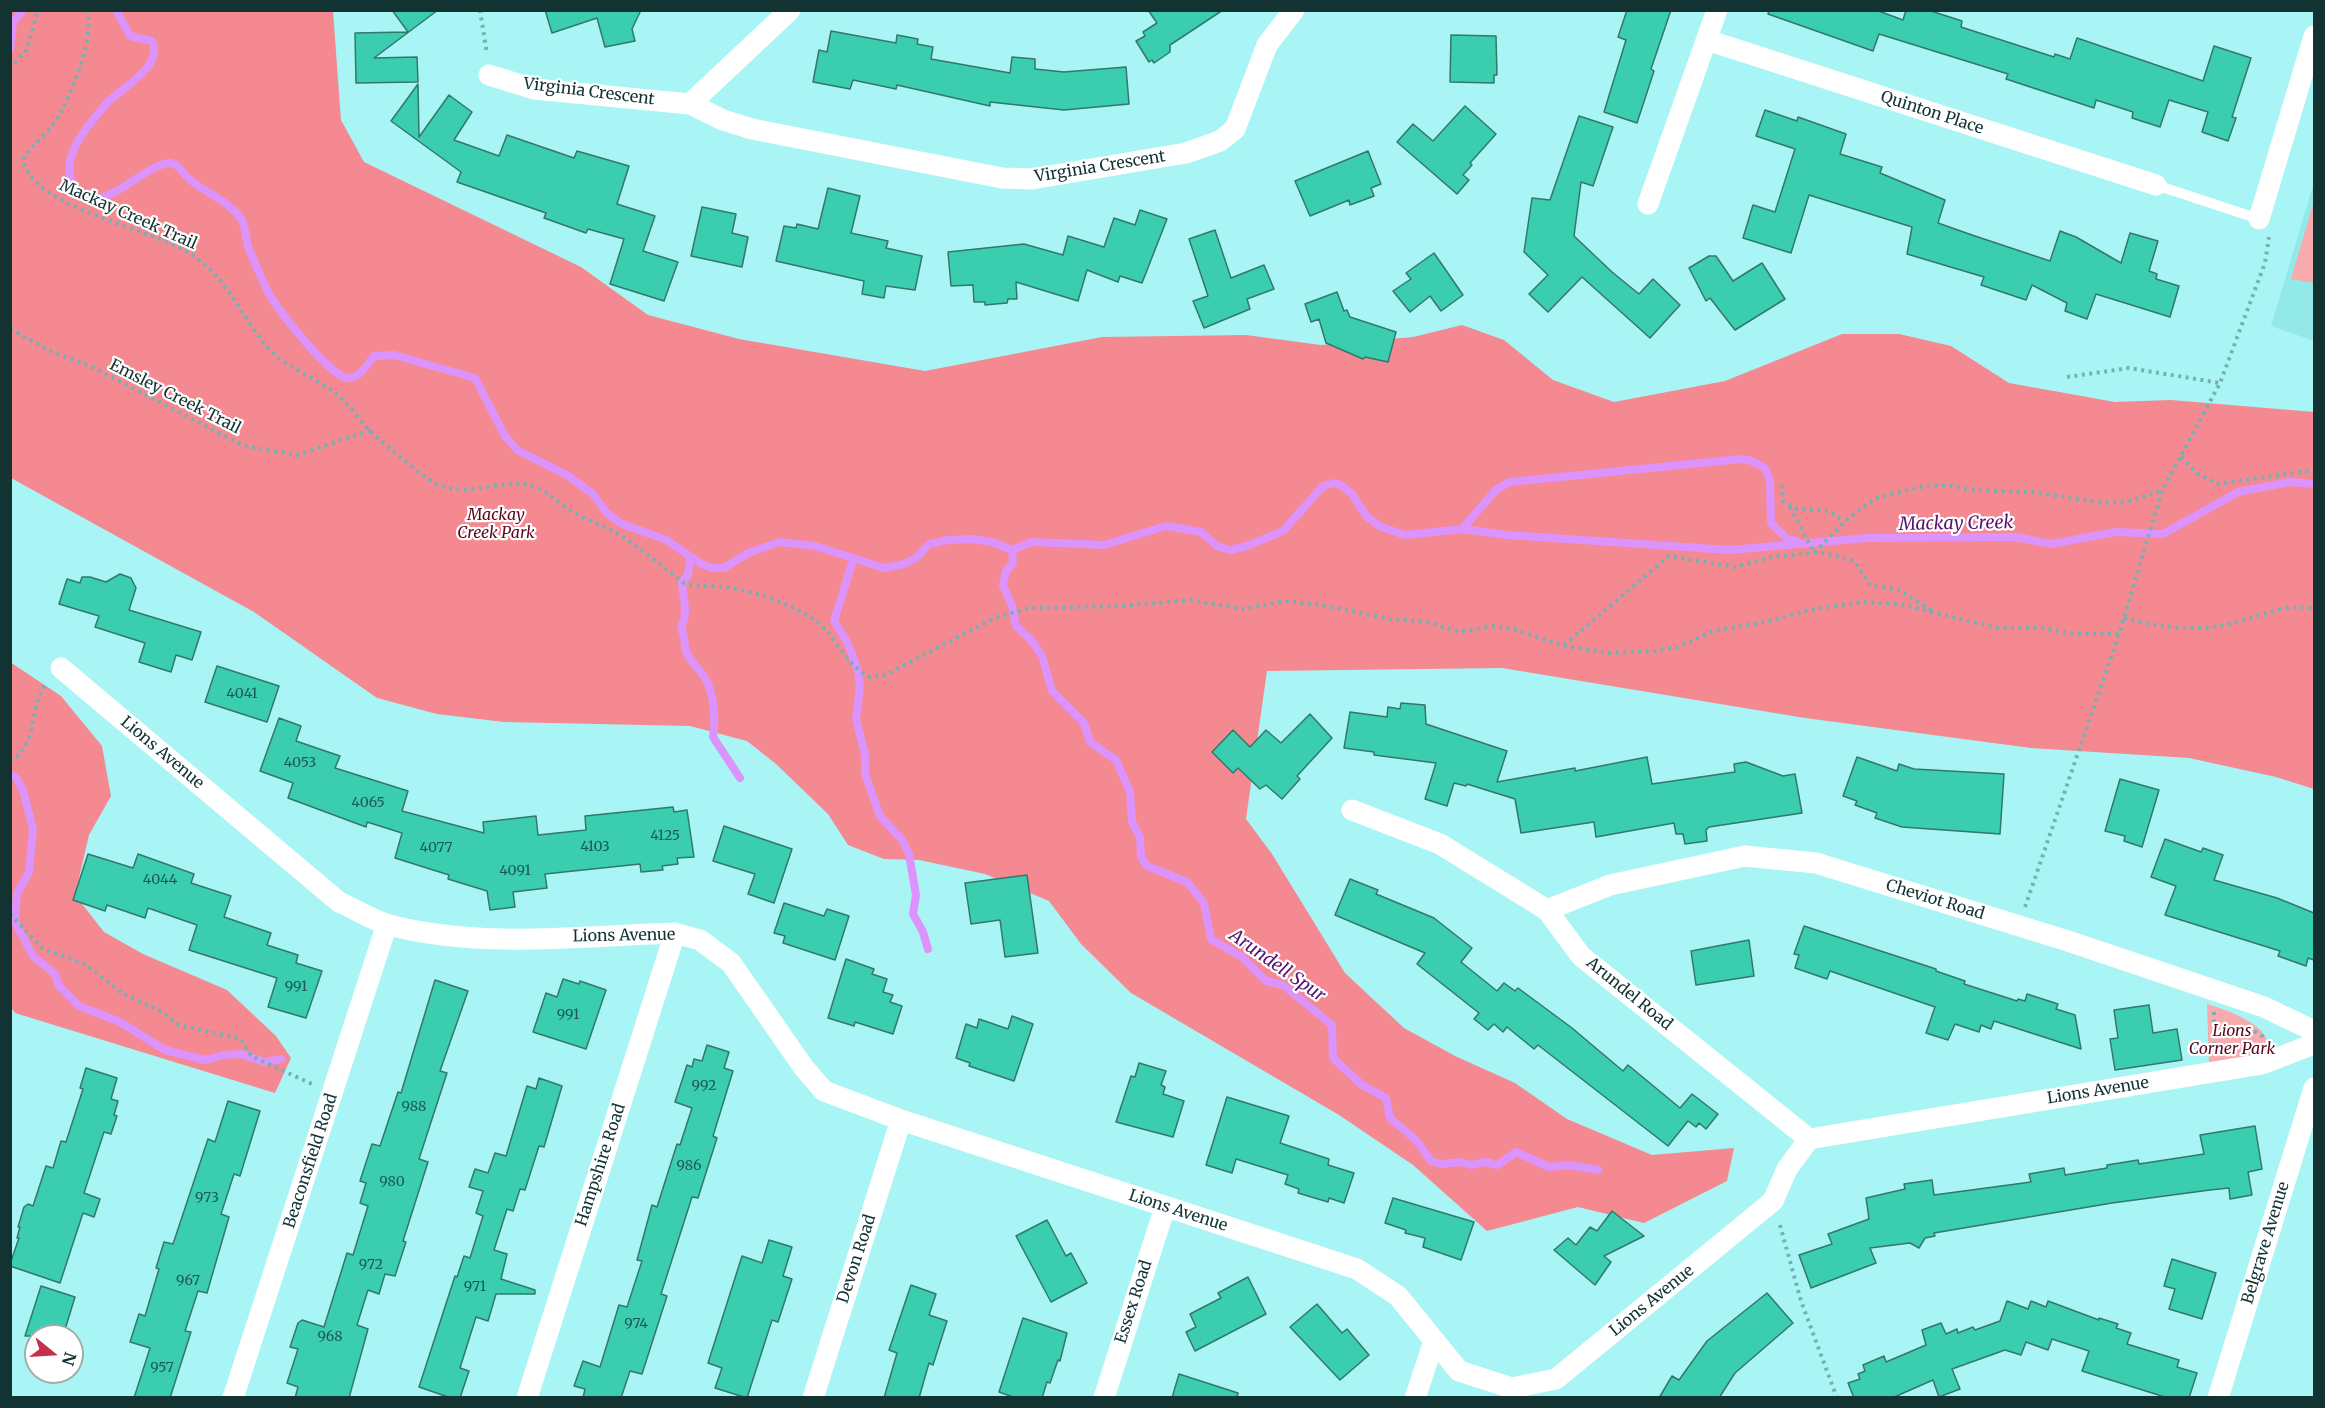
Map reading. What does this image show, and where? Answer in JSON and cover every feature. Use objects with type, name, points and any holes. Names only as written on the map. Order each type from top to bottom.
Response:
[{"type":"street","points":[[690,104],[790,10]]},
{"type":"street","name":"Virginia Crescent","points":[[489,75],[534,88],[690,104],[723,120],[752,129],[1002,178],[1032,179],[1186,153],[1220,141],[1235,129],[1267,45],[1294,10]]},
{"type":"street","points":[[1648,204],[1717,10]]},
{"type":"street","points":[[2259,219],[2314,36]]},
{"type":"street","name":"Quinton Place","points":[[1707,40],[2156,185]]},
{"type":"street","name":"Lions Avenue","points":[[61,668],[339,902],[387,924],[438,933],[505,938],[675,933],[700,940],[731,963],[804,1068],[824,1091],[901,1120],[1357,1269],[1398,1296],[1459,1371],[1512,1388],[1556,1379],[1773,1201],[1787,1169],[1809,1138],[2262,1064],[2314,1044]]},
{"type":"street","name":"Arundel Road","points":[[1352,810],[1440,844],[1546,910],[1581,956],[1809,1138]]},
{"type":"street","name":"Cheviot Road","points":[[1546,910],[1610,885],[1745,856],[1816,863],[2019,926],[2264,1007],[2314,1031]]},
{"type":"street","name":"Beaconsfield Road","points":[[233,1398],[387,924]]},
{"type":"street","name":"Hampshire Road","points":[[527,1398],[675,933]]},
{"type":"street","name":"Belgrave Avenue","points":[[2218,1398],[2314,1088]]},
{"type":"street","name":"Devon Road","points":[[813,1398],[901,1120]]},
{"type":"street","name":"Essex Road","points":[[1104,1398],[1165,1207]]},
{"type":"street","points":[[1415,1398],[1434,1341]]},
{"type":"lane","points":[[2156,185],[2259,219]]},
{"type":"path","points":[[10,69],[27,49],[38,10]]},
{"type":"path","name":"Mackay Creek Trail","points":[[86,10],[89,33],[73,89],[55,122],[23,159],[24,169],[33,182],[100,218],[186,250],[211,268],[237,301],[266,346],[282,362],[335,393],[370,430],[432,482],[466,491],[518,485],[535,487],[572,512],[613,530],[684,584],[695,587],[740,590],[787,604],[817,622],[845,658],[870,677],[885,675],[913,663],[997,617],[1029,608],[1121,606],[1190,600],[1244,609],[1285,601],[1322,605],[1390,619],[1427,622],[1460,632],[1492,626],[1513,629],[1564,646]]},
{"type":"path","points":[[480,10],[489,75]]},
{"type":"path","points":[[2019,926],[2124,618],[2162,491],[2220,383],[2267,255],[2269,230],[2259,219]]},
{"type":"path","name":"Emsley Creek Trail","points":[[10,329],[52,352],[90,366],[244,446],[297,454],[370,430]]},
{"type":"path","points":[[2067,377],[2129,368],[2220,383]]},
{"type":"path","points":[[2181,457],[2197,473],[2217,484],[2308,471],[2314,474]]},
{"type":"path","points":[[1814,553],[1844,522],[1876,498],[1925,486],[1948,484],[1972,490],[2032,492],[2116,503],[2162,491]]},
{"type":"path","points":[[1782,485],[1783,501],[1790,507],[1814,553]]},
{"type":"path","points":[[1790,507],[1830,511],[1844,522]]},
{"type":"path","points":[[1564,646],[1669,556],[1734,567],[1772,557],[1827,554],[1854,561],[1870,585],[1900,590],[1938,615]]},
{"type":"path","points":[[1564,646],[1610,653],[1655,651],[1678,647],[1724,628],[1863,602],[1899,604],[1998,628],[2041,628],[2075,634],[2118,634]]},
{"type":"path","points":[[2124,618],[2160,628],[2219,626],[2279,609],[2305,606],[2314,609]]},
{"type":"path","points":[[10,761],[17,758],[29,736],[40,691],[61,668]]},
{"type":"path","points":[[10,914],[44,949],[85,964],[122,993],[162,1012],[179,1025],[241,1039],[251,1056],[266,1065],[286,1070],[309,1083],[334,1090]]},
{"type":"path","points":[[2207,1007],[2221,1012]]},
{"type":"path","points":[[2214,1010],[2216,1071]]},
{"type":"path","points":[[2245,1025],[2262,1036],[2266,1048]]},
{"type":"path","points":[[1773,1201],[1801,1301],[1837,1398]]},
{"type":"shaded area","points":[[2314,182],[2314,341],[2271,326]]},
{"type":"green space","name":"Mackay Creek Park","points":[[10,11],[333,11],[341,120],[364,162],[581,267],[648,315],[739,339],[925,371],[1102,337],[1246,335],[1321,345],[1413,337],[1462,325],[1504,340],[1553,380],[1614,402],[1725,381],[1842,334],[1899,334],[1951,346],[2009,383],[2115,402],[2171,400],[2314,412],[2314,789],[2276,777],[2189,758],[2031,748],[1805,718],[1502,668],[1267,671],[1246,819],[1272,854],[1345,973],[1404,1028],[1455,1056],[1515,1083],[1567,1119],[1652,1155],[1734,1148],[1727,1181],[1644,1223],[1578,1207],[1487,1231],[1413,1165],[1339,1115],[1131,993],[1081,944],[1049,901],[985,874],[919,860],[884,859],[848,845],[828,814],[776,764],[747,741],[690,726],[504,722],[437,714],[377,698],[254,612],[11,478]]},
{"type":"green space","points":[[2314,201],[2314,283],[2291,279]]},
{"type":"green space","points":[[10,662],[61,696],[102,746],[111,796],[89,835],[75,895],[104,932],[143,954],[227,990],[276,1036],[291,1058],[275,1093],[15,1013],[11,1007]]},
{"type":"green space","name":"Lions Corner Park","points":[[2207,1004],[2247,1020],[2256,1027],[2264,1034],[2268,1042],[2268,1052],[2209,1064]]},
{"type":"building","points":[[392,10],[438,10],[374,58],[417,57],[418,82],[356,83],[355,33],[408,32]]},
{"type":"building","points":[[545,10],[641,10],[632,29],[635,41],[605,47],[597,18],[552,33]]},
{"type":"building","points":[[1148,10],[1223,10],[1170,45],[1170,52],[1154,63],[1152,60],[1149,62],[1136,41],[1145,36],[1143,32],[1157,23]]},
{"type":"building","points":[[1627,10],[1671,10],[1651,69],[1654,71],[1637,123],[1604,112],[1626,40],[1618,37]]},
{"type":"building","points":[[1769,10],[1876,10],[1903,20],[1906,10],[1928,10],[1962,21],[1961,27],[2054,57],[2055,54],[2070,59],[2077,38],[2203,81],[2214,46],[2251,58],[2232,117],[2236,118],[2228,141],[2202,132],[2208,112],[2169,100],[2160,127],[2132,118],[2133,112],[2096,100],[2094,108],[2006,79],[2008,74],[1879,34],[1873,51],[1768,14]]},
{"type":"building","points":[[831,31],[896,43],[897,35],[918,39],[917,44],[933,47],[931,59],[1010,73],[1012,57],[1035,59],[1035,69],[1064,72],[1126,67],[1129,104],[1064,110],[990,102],[990,106],[897,85],[896,89],[853,80],[850,89],[813,82],[819,50],[827,52]]},
{"type":"building","points":[[1451,35],[1496,36],[1497,75],[1494,75],[1494,83],[1450,82]]},
{"type":"building","points":[[418,84],[419,137],[449,95],[472,112],[454,140],[499,156],[507,135],[574,158],[577,151],[629,166],[617,204],[655,216],[643,251],[678,262],[664,301],[610,284],[624,239],[588,229],[586,233],[544,218],[546,213],[457,182],[461,172],[391,121]]},
{"type":"building","points":[[1465,106],[1496,134],[1470,163],[1472,165],[1463,175],[1469,180],[1457,194],[1397,142],[1413,124],[1433,141]]},
{"type":"building","points":[[1765,110],[1797,121],[1798,117],[1846,134],[1840,154],[1882,167],[1880,173],[1945,200],[1938,223],[2050,261],[2060,231],[2076,237],[2121,263],[2130,233],[2158,241],[2149,271],[2157,274],[2156,279],[2179,286],[2170,317],[2096,294],[2087,319],[2065,311],[2067,303],[2032,285],[2026,300],[1981,285],[1984,277],[1907,254],[1912,227],[1809,195],[1791,253],[1743,238],[1753,205],[1775,212],[1795,149],[1756,136]]},
{"type":"building","points":[[1579,116],[1613,127],[1593,186],[1581,182],[1574,236],[1639,294],[1653,279],[1680,305],[1650,338],[1582,277],[1548,312],[1529,294],[1548,275],[1524,252],[1532,198],[1550,200]]},
{"type":"building","points":[[1368,151],[1381,184],[1371,188],[1374,196],[1350,205],[1349,200],[1310,216],[1295,181]]},
{"type":"building","points":[[828,188],[860,196],[851,233],[888,241],[886,248],[922,256],[915,290],[886,286],[884,298],[862,294],[864,281],[776,261],[784,226],[796,228],[797,224],[818,229]]},
{"type":"building","points":[[702,207],[736,214],[732,233],[748,237],[742,267],[691,256]]},
{"type":"building","points":[[1140,210],[1167,219],[1142,283],[1120,276],[1118,282],[1087,270],[1078,301],[1016,282],[1017,299],[1008,299],[1007,303],[985,305],[985,302],[974,302],[973,285],[951,286],[948,252],[1024,244],[1063,255],[1068,236],[1104,247],[1114,218],[1135,225]]},
{"type":"building","points":[[1215,230],[1231,278],[1264,265],[1274,289],[1247,299],[1250,309],[1204,328],[1193,301],[1208,296],[1189,239]]},
{"type":"building","points":[[1434,253],[1463,295],[1441,311],[1430,296],[1410,312],[1393,291],[1411,279],[1406,273]]},
{"type":"building","points":[[1709,256],[1716,256],[1733,281],[1762,263],[1785,299],[1735,330],[1710,298],[1706,301],[1689,268]]},
{"type":"building","points":[[1337,292],[1344,311],[1347,310],[1350,317],[1396,332],[1388,362],[1365,357],[1363,359],[1326,343],[1319,319],[1311,322],[1305,304]]},
{"type":"building","points":[[120,574],[131,578],[136,588],[129,610],[201,632],[192,660],[176,655],[171,672],[139,662],[145,643],[95,627],[99,616],[59,604],[67,579],[80,583],[82,577],[90,577],[106,582]]},
{"type":"building","points":[[217,666],[279,686],[267,722],[205,702]]},
{"type":"building","points":[[1401,703],[1425,705],[1426,724],[1507,751],[1497,782],[1575,768],[1575,771],[1647,757],[1652,784],[1735,772],[1734,764],[1746,762],[1783,776],[1795,774],[1802,813],[1709,827],[1706,830],[1707,841],[1685,844],[1683,834],[1676,834],[1674,823],[1596,837],[1594,822],[1521,833],[1515,799],[1467,784],[1466,786],[1454,783],[1447,806],[1425,799],[1436,763],[1374,755],[1374,752],[1344,748],[1350,712],[1387,717],[1388,707],[1400,709]]},
{"type":"building","points":[[1310,714],[1332,738],[1297,776],[1300,779],[1282,799],[1266,785],[1260,789],[1238,768],[1233,773],[1212,752],[1233,730],[1250,747],[1266,730],[1281,743]]},
{"type":"building","points":[[279,718],[301,726],[296,741],[340,756],[335,768],[408,791],[402,811],[484,833],[483,822],[536,816],[538,835],[586,830],[585,816],[673,807],[674,812],[687,810],[694,857],[677,858],[678,864],[662,866],[663,870],[641,872],[640,864],[545,874],[547,888],[513,892],[515,907],[490,910],[487,891],[448,879],[449,875],[395,858],[402,833],[367,822],[366,827],[288,798],[293,783],[260,771]]},
{"type":"building","points":[[1857,757],[1897,771],[1899,764],[1914,769],[2004,774],[2000,834],[1902,827],[1875,818],[1877,813],[1855,805],[1857,801],[1843,796]]},
{"type":"building","points":[[2120,779],[2159,790],[2142,847],[2124,841],[2125,836],[2105,831]]},
{"type":"building","points":[[724,826],[792,849],[774,903],[748,894],[755,874],[713,861]]},
{"type":"building","points":[[2165,839],[2201,852],[2203,848],[2223,855],[2214,880],[2277,898],[2314,913],[2314,960],[2308,958],[2306,966],[2278,956],[2280,951],[2165,915],[2176,886],[2151,877]]},
{"type":"building","points":[[88,854],[133,868],[138,854],[194,874],[191,883],[231,896],[224,917],[271,933],[267,945],[298,955],[296,963],[322,971],[306,1018],[268,1007],[277,978],[189,950],[197,925],[148,908],[145,918],[107,905],[105,911],[73,900]]},
{"type":"building","points":[[1027,875],[1038,953],[1005,957],[1000,920],[971,924],[965,883]]},
{"type":"building","points":[[1350,879],[1378,890],[1376,894],[1434,918],[1472,948],[1461,962],[1497,991],[1504,983],[1515,991],[1518,988],[1572,1028],[1623,1071],[1628,1065],[1680,1108],[1692,1094],[1718,1114],[1706,1129],[1699,1123],[1696,1127],[1688,1121],[1668,1146],[1538,1045],[1534,1049],[1507,1027],[1503,1032],[1494,1024],[1488,1030],[1474,1019],[1479,1013],[1417,964],[1425,953],[1335,915]]},
{"type":"building","points":[[784,903],[824,916],[827,909],[849,916],[835,960],[783,943],[785,936],[774,933]]},
{"type":"building","points":[[1804,926],[1936,969],[1936,971],[1965,981],[1964,984],[2017,1001],[2018,999],[2025,1001],[2027,994],[2058,1004],[2056,1009],[2075,1015],[2081,1049],[1994,1021],[1991,1029],[1981,1025],[1979,1032],[1955,1024],[1948,1040],[1926,1033],[1935,1007],[1830,971],[1827,979],[1795,968],[1799,955],[1794,954]]},
{"type":"building","points":[[1749,940],[1754,976],[1696,985],[1691,951]]},
{"type":"building","points":[[846,959],[874,969],[872,974],[887,979],[883,992],[893,995],[890,1002],[902,1006],[893,1034],[855,1022],[854,1026],[828,1018]]},
{"type":"building","points":[[563,979],[579,984],[580,981],[606,990],[586,1049],[533,1032],[546,993],[557,997]]},
{"type":"building","points":[[435,980],[468,991],[440,1071],[447,1073],[419,1159],[428,1162],[403,1241],[406,1242],[395,1276],[385,1274],[379,1294],[368,1290],[357,1325],[368,1329],[349,1398],[295,1398],[298,1387],[287,1383],[298,1349],[290,1347],[298,1323],[302,1320],[324,1327],[347,1253],[353,1255],[368,1206],[360,1203],[366,1183],[360,1181],[372,1144],[380,1146],[398,1092],[401,1093]]},
{"type":"building","points":[[2149,1005],[2153,1033],[2177,1029],[2182,1060],[2115,1070],[2110,1039],[2118,1038],[2114,1010]]},
{"type":"building","points":[[1012,1016],[1033,1024],[1014,1081],[969,1066],[970,1063],[956,1058],[966,1024],[977,1028],[979,1019],[1008,1029]]},
{"type":"building","points":[[707,1045],[729,1052],[724,1068],[733,1071],[713,1136],[717,1138],[698,1198],[692,1197],[661,1294],[667,1296],[642,1374],[630,1371],[621,1398],[583,1398],[585,1389],[574,1386],[583,1361],[600,1367],[619,1305],[627,1307],[642,1261],[637,1260],[652,1205],[657,1207],[677,1144],[680,1145],[692,1108],[675,1102],[687,1065],[692,1067],[694,1059],[702,1061]]},
{"type":"building","points":[[1139,1063],[1166,1071],[1161,1085],[1165,1087],[1163,1094],[1184,1101],[1173,1137],[1116,1122],[1131,1076],[1135,1077]]},
{"type":"building","points":[[86,1068],[117,1078],[111,1099],[118,1101],[114,1115],[117,1116],[111,1134],[104,1132],[84,1193],[100,1199],[94,1217],[83,1213],[60,1283],[10,1266],[10,1264],[19,1238],[17,1238],[20,1227],[18,1227],[24,1207],[28,1204],[33,1206],[46,1166],[53,1168],[61,1141],[66,1142],[83,1089],[80,1088]]},
{"type":"building","points":[[539,1078],[562,1086],[544,1147],[539,1146],[525,1190],[520,1189],[513,1211],[507,1209],[494,1250],[507,1254],[501,1279],[535,1290],[535,1294],[496,1294],[488,1321],[476,1317],[460,1368],[469,1371],[460,1398],[451,1398],[419,1387],[455,1276],[457,1277],[464,1256],[470,1258],[483,1216],[476,1213],[483,1191],[469,1187],[475,1169],[488,1173],[495,1153],[506,1156],[527,1086],[536,1089]]},
{"type":"building","points":[[1227,1097],[1289,1116],[1280,1143],[1329,1159],[1328,1165],[1354,1173],[1344,1203],[1329,1198],[1328,1202],[1298,1193],[1299,1189],[1285,1184],[1288,1175],[1236,1159],[1232,1173],[1206,1165]]},
{"type":"building","points":[[228,1101],[260,1111],[240,1176],[234,1174],[221,1214],[229,1217],[207,1293],[198,1291],[185,1331],[191,1332],[170,1398],[134,1398],[150,1348],[130,1342],[139,1314],[145,1316],[159,1269],[156,1268],[164,1242],[173,1244],[208,1139],[215,1142]]},
{"type":"building","points":[[2255,1126],[2262,1169],[2248,1172],[2252,1195],[2230,1199],[2229,1188],[2210,1190],[2112,1203],[1934,1233],[1935,1236],[1925,1238],[1919,1248],[1910,1243],[1870,1248],[1876,1263],[1811,1288],[1799,1255],[1832,1244],[1828,1234],[1869,1219],[1866,1198],[1905,1189],[1904,1184],[1932,1180],[1934,1195],[2031,1182],[2029,1174],[2064,1168],[2065,1175],[2138,1160],[2139,1164],[2204,1154],[2200,1135]]},
{"type":"building","points":[[1393,1198],[1474,1222],[1461,1260],[1423,1247],[1425,1238],[1405,1233],[1406,1230],[1385,1223]]},
{"type":"building","points":[[1612,1211],[1644,1236],[1604,1256],[1611,1262],[1595,1285],[1554,1250],[1568,1238],[1576,1245],[1590,1227],[1597,1231]]},
{"type":"building","points":[[1047,1220],[1066,1256],[1071,1253],[1087,1283],[1051,1302],[1016,1236]]},
{"type":"building","points":[[769,1240],[792,1247],[783,1276],[792,1279],[778,1322],[772,1320],[747,1398],[715,1388],[722,1368],[708,1363],[742,1256],[762,1263]]},
{"type":"building","points":[[2172,1259],[2216,1273],[2202,1319],[2169,1309],[2175,1289],[2164,1286]]},
{"type":"building","points":[[1248,1277],[1266,1314],[1195,1351],[1186,1332],[1196,1327],[1190,1314],[1221,1298],[1218,1293]]},
{"type":"building","points":[[911,1285],[936,1294],[929,1315],[947,1321],[933,1365],[929,1363],[919,1398],[884,1398],[897,1353],[889,1350]]},
{"type":"building","points":[[41,1286],[75,1297],[67,1324],[29,1324]]},
{"type":"building","points":[[1767,1293],[1793,1323],[1735,1373],[1719,1398],[1659,1398],[1672,1376],[1679,1380],[1707,1341]]},
{"type":"building","points":[[2007,1301],[2028,1309],[2031,1301],[2046,1307],[2048,1301],[2099,1320],[2099,1318],[2118,1324],[2116,1328],[2131,1333],[2127,1344],[2179,1360],[2177,1367],[2197,1373],[2189,1398],[2168,1398],[2082,1371],[2089,1351],[2052,1339],[2048,1350],[2026,1342],[2021,1355],[2005,1350],[1952,1369],[1960,1389],[1939,1397],[1933,1380],[1892,1398],[1854,1398],[1848,1383],[1860,1379],[1858,1374],[1865,1371],[1863,1365],[1884,1356],[1886,1362],[1926,1345],[1922,1330],[1941,1323],[1946,1334],[1957,1329],[1958,1333],[1973,1327],[1975,1330],[2000,1321]]},
{"type":"building","points":[[1317,1304],[1342,1333],[1347,1329],[1369,1355],[1340,1380],[1290,1327]]},
{"type":"building","points":[[1023,1318],[1067,1333],[1060,1361],[1058,1360],[1050,1383],[1047,1382],[1042,1398],[1016,1398],[999,1392]]},
{"type":"building","points":[[1179,1374],[1238,1393],[1237,1398],[1172,1398]]},
{"type":"waterway","points":[[10,49],[13,22],[23,10]]},
{"type":"waterway","name":"Mackay Creek","points":[[116,10],[130,36],[152,41],[154,51],[147,68],[107,103],[79,140],[70,161],[69,172],[72,182],[81,194],[92,199],[104,197],[158,166],[175,164],[192,182],[228,205],[240,217],[244,225],[248,248],[271,297],[307,344],[330,368],[348,378],[356,376],[374,356],[394,355],[475,378],[505,436],[517,450],[567,475],[593,494],[607,513],[622,524],[667,540],[701,564],[712,568],[724,568],[748,553],[780,542],[815,546],[884,568],[904,564],[916,558],[929,544],[948,540],[972,539],[992,542],[1012,550],[1032,542],[1104,545],[1166,526],[1201,532],[1217,546],[1230,550],[1247,546],[1283,531],[1323,486],[1334,483],[1341,485],[1352,494],[1367,517],[1381,527],[1405,535],[1462,529],[1507,535],[1730,550],[1867,538],[2015,537],[2051,544],[2116,532],[2163,534],[2238,492],[2289,482],[2314,484]]},
{"type":"waterway","name":"Mackay Creek","points":[[1462,529],[1496,490],[1509,482],[1741,459],[1752,461],[1765,468],[1770,481],[1771,523],[1787,539],[1796,541]]},
{"type":"waterway","name":"Arundell Spur","points":[[1012,550],[1013,563],[1006,571],[1003,585],[1012,606],[1016,626],[1032,641],[1042,656],[1052,691],[1084,723],[1090,742],[1116,760],[1130,792],[1132,822],[1140,837],[1141,857],[1147,866],[1187,882],[1204,903],[1211,939],[1242,957],[1266,981],[1283,985],[1332,1025],[1333,1058],[1362,1085],[1386,1098],[1390,1118],[1416,1140],[1431,1161],[1441,1164],[1461,1162],[1471,1165],[1485,1162],[1498,1165],[1516,1152],[1549,1167],[1570,1165],[1598,1170]]},
{"type":"waterway","points":[[690,558],[688,575],[682,583],[685,611],[681,628],[686,651],[708,684],[714,715],[713,737],[740,778]]},
{"type":"waterway","points":[[853,560],[834,621],[848,644],[858,671],[860,687],[856,719],[865,755],[865,774],[880,816],[903,841],[909,854],[916,895],[913,914],[923,932],[928,949]]},
{"type":"waterway","points":[[10,774],[16,778],[23,790],[33,829],[29,872],[17,894],[15,922],[33,956],[55,974],[59,986],[79,1006],[120,1022],[165,1050],[205,1060],[223,1055],[241,1054],[265,1062],[281,1059]]}]
